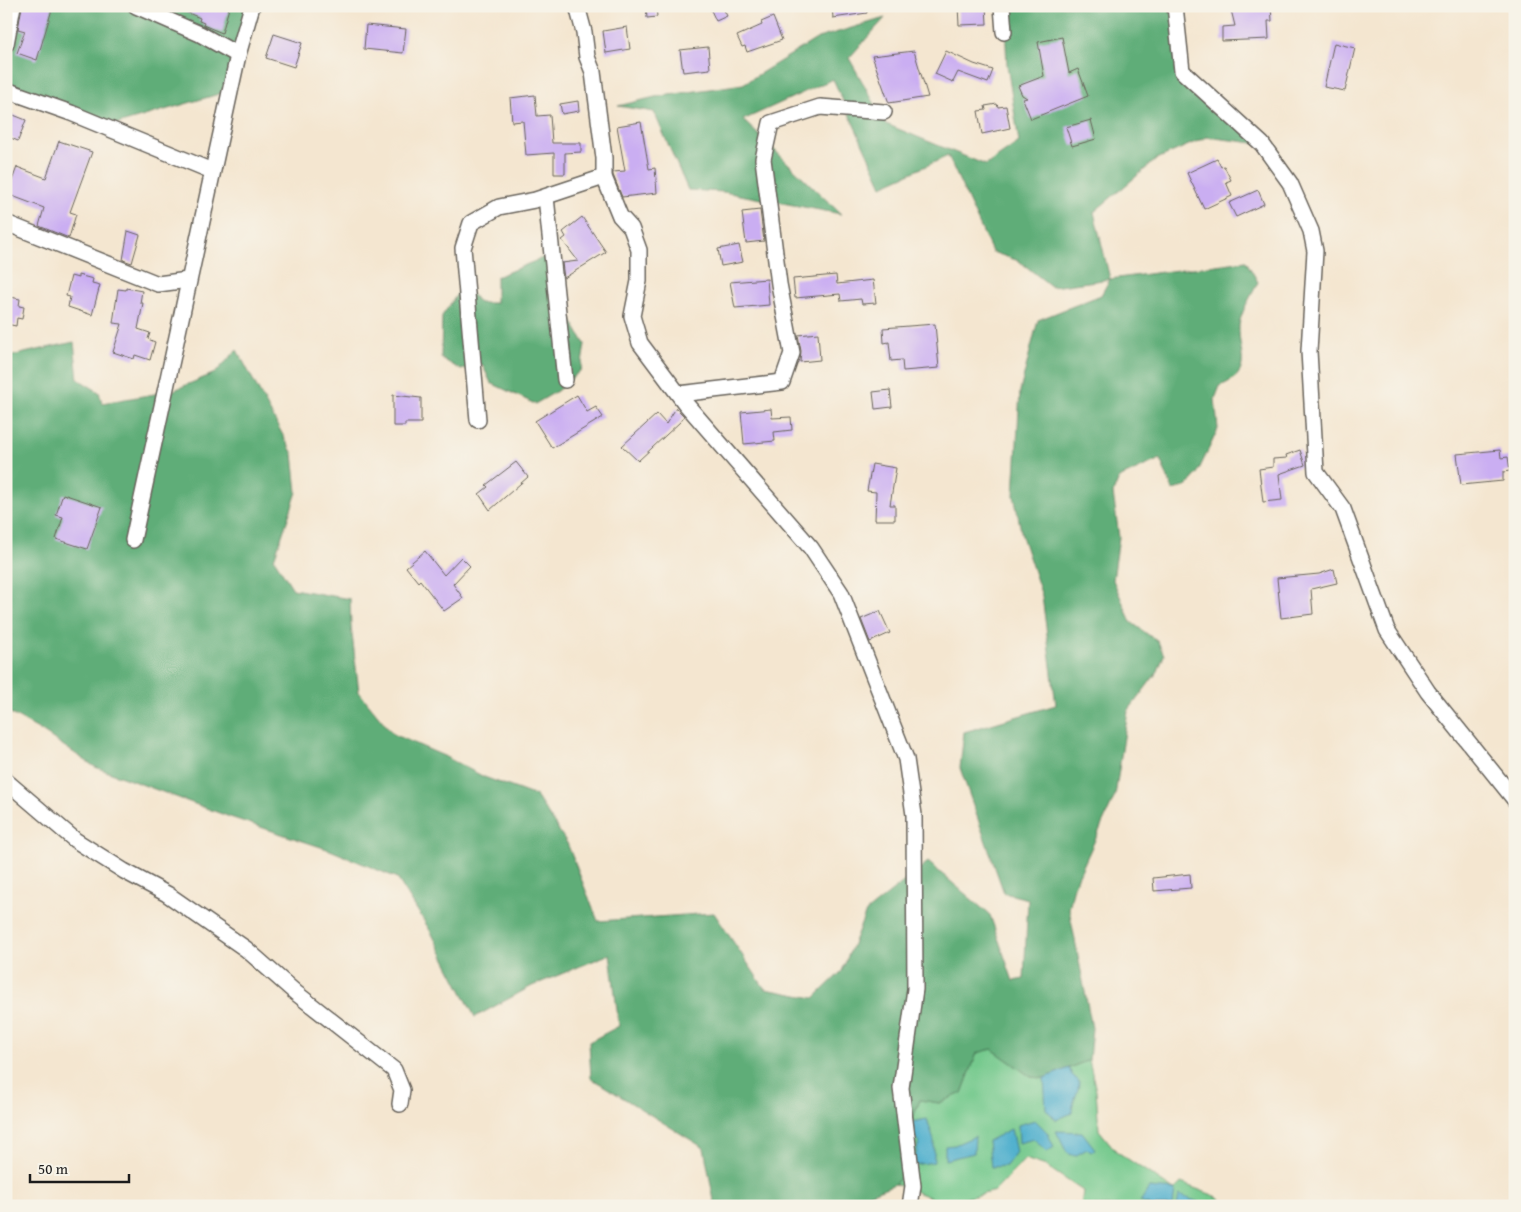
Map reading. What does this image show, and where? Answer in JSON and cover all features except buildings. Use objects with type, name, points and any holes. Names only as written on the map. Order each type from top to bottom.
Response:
[{"type":"street","points":[[6,44],[12,6]]},
{"type":"street","points":[[136,6],[200,34],[238,55]]},
{"type":"street","points":[[133,540],[212,171],[238,55],[252,6]]},
{"type":"street","points":[[577,6],[584,32],[587,57],[593,72],[604,158],[604,177],[620,216],[631,228],[639,250],[639,281],[632,316],[640,343],[679,394],[811,548],[841,593],[906,759],[914,815],[915,989],[901,1088],[913,1186],[910,1206]]},
{"type":"street","points":[[1002,6],[1004,32]]},
{"type":"street","points":[[1175,6],[1182,71],[1262,144],[1290,183],[1311,231],[1315,251],[1309,351],[1316,472],[1343,509],[1387,630],[1428,692],[1515,800]]},
{"type":"street","points":[[6,90],[71,113],[212,171]]},
{"type":"street","points":[[679,394],[782,382],[792,353],[779,284],[763,159],[771,123],[820,107],[884,112]]},
{"type":"street","points":[[478,420],[463,248],[471,223],[499,207],[546,197],[604,177]]},
{"type":"street","points":[[546,197],[565,380]]},
{"type":"street","points":[[6,223],[158,284],[188,280]]},
{"type":"street","points":[[6,781],[75,840],[124,871],[168,894],[246,949],[296,993],[394,1070],[402,1090],[400,1104]]},
{"type":"green space","points":[[6,6],[254,6],[229,91],[114,125],[6,90]]},
{"type":"green space","points":[[1004,6],[1175,6],[1182,71],[1262,144],[1207,137],[1157,159],[1094,212],[1110,279],[1052,287],[1019,261],[992,252],[948,156],[882,186],[833,79],[743,120],[841,214],[724,192],[688,190],[654,112],[618,106],[655,97],[743,84],[818,38],[885,18],[849,58],[886,124],[986,165],[1019,142],[1007,65]]},
{"type":"green space","points":[[550,255],[560,301],[585,344],[581,370],[557,391],[535,404],[491,383],[482,364],[461,370],[441,358],[442,316],[464,284],[479,303],[496,303],[496,277]]},
{"type":"green space","points":[[1246,261],[1258,282],[1244,310],[1239,326],[1242,354],[1241,369],[1238,375],[1231,381],[1220,386],[1215,399],[1218,429],[1197,474],[1187,486],[1173,490],[1160,459],[1119,478],[1113,493],[1119,537],[1113,580],[1131,622],[1158,642],[1164,655],[1158,671],[1128,711],[1115,796],[1074,886],[1069,909],[1092,1028],[1089,1060],[1044,1078],[1031,1077],[992,1049],[977,1053],[962,1093],[939,1103],[920,1100],[911,1122],[904,1173],[895,1184],[851,1201],[850,1206],[715,1206],[704,1148],[591,1078],[589,1042],[619,1026],[610,954],[532,986],[475,1017],[431,932],[397,878],[330,850],[230,817],[95,767],[40,730],[6,711],[6,357],[74,342],[78,379],[99,392],[102,403],[172,391],[215,373],[237,350],[293,454],[297,492],[274,559],[293,589],[350,599],[351,626],[359,692],[393,734],[444,756],[484,777],[536,796],[567,843],[598,921],[714,913],[765,989],[814,998],[842,971],[866,912],[928,862],[990,915],[1013,981],[1024,979],[1028,899],[1004,893],[960,768],[964,732],[1056,705],[1042,596],[1022,536],[1014,495],[1020,391],[1038,320],[1101,295],[1110,279]]},
{"type":"green space","points":[[992,1049],[1031,1077],[1043,1078],[1089,1060],[1096,1091],[1099,1130],[1116,1151],[1174,1190],[1181,1183],[1218,1197],[1226,1206],[1081,1206],[1083,1191],[1046,1166],[1025,1159],[995,1191],[945,1203],[895,1184],[904,1173],[911,1122],[920,1100],[939,1103],[962,1093],[977,1053]]},
{"type":"water","points":[[1069,1068],[1072,1075],[1079,1081],[1072,1113],[1056,1120],[1046,1109],[1044,1078]]},
{"type":"water","points":[[927,1119],[934,1141],[934,1162],[913,1165],[919,1142],[909,1132],[911,1122]]},
{"type":"water","points":[[1035,1120],[1047,1132],[1054,1147],[1047,1152],[1034,1139],[1019,1143],[1018,1125]]},
{"type":"water","points":[[1011,1129],[1016,1152],[1006,1166],[991,1167],[988,1141]]},
{"type":"water","points":[[1056,1131],[1082,1132],[1095,1149],[1091,1152],[1087,1149],[1075,1156],[1067,1153]]},
{"type":"water","points":[[975,1136],[974,1153],[945,1160],[945,1146],[955,1145]]},
{"type":"water","points":[[1149,1188],[1175,1190],[1173,1206],[1152,1206],[1140,1202]]},
{"type":"water","points":[[1179,1195],[1209,1206],[1177,1206]]}]
